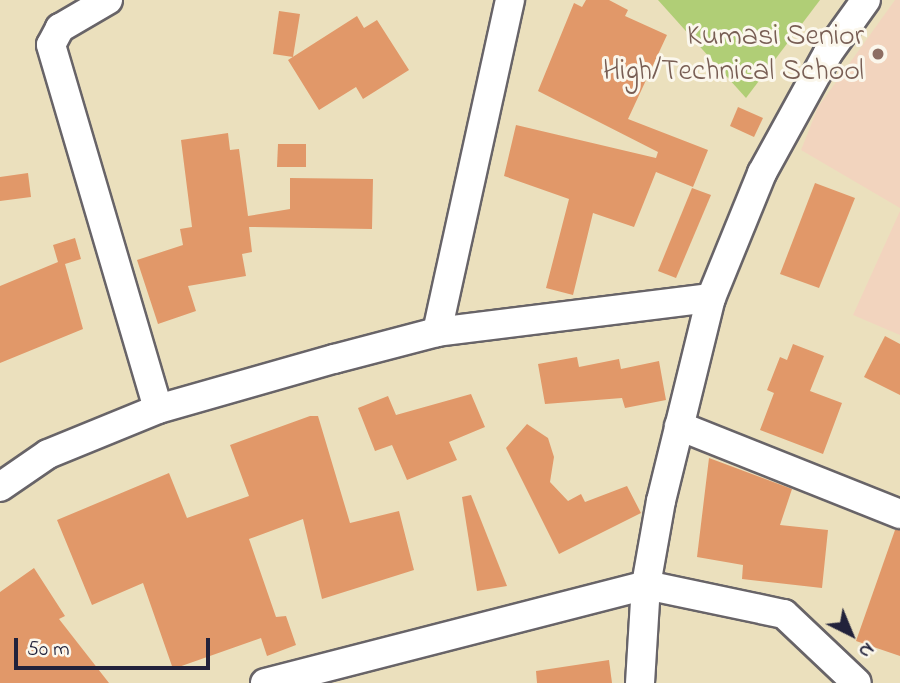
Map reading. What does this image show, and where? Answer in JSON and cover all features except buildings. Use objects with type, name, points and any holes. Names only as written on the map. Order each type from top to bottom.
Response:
[{"type":"street","points":[[108,0],[60,28],[51,45],[158,409]]},
{"type":"street","points":[[437,332],[510,0]]},
{"type":"street","points":[[640,683],[646,585],[711,298],[762,173],[828,53],[866,0]]},
{"type":"street","points":[[0,487],[48,454],[158,409],[437,332],[711,298]]},
{"type":"street","points":[[680,426],[900,514]]},
{"type":"street","points":[[265,683],[646,585],[784,614],[857,683]]},
{"type":"shaded area","name":"Kumasi Senior High/Technical School","points":[[895,0],[900,0],[900,208],[801,150],[818,107]]},
{"type":"shaded area","points":[[900,211],[900,335],[853,315]]},
{"type":"green space","points":[[658,0],[820,0],[746,98]]},
{"type":"place","name":"Kumasi Senior High/Technical School","points":[[878,54]]}]
